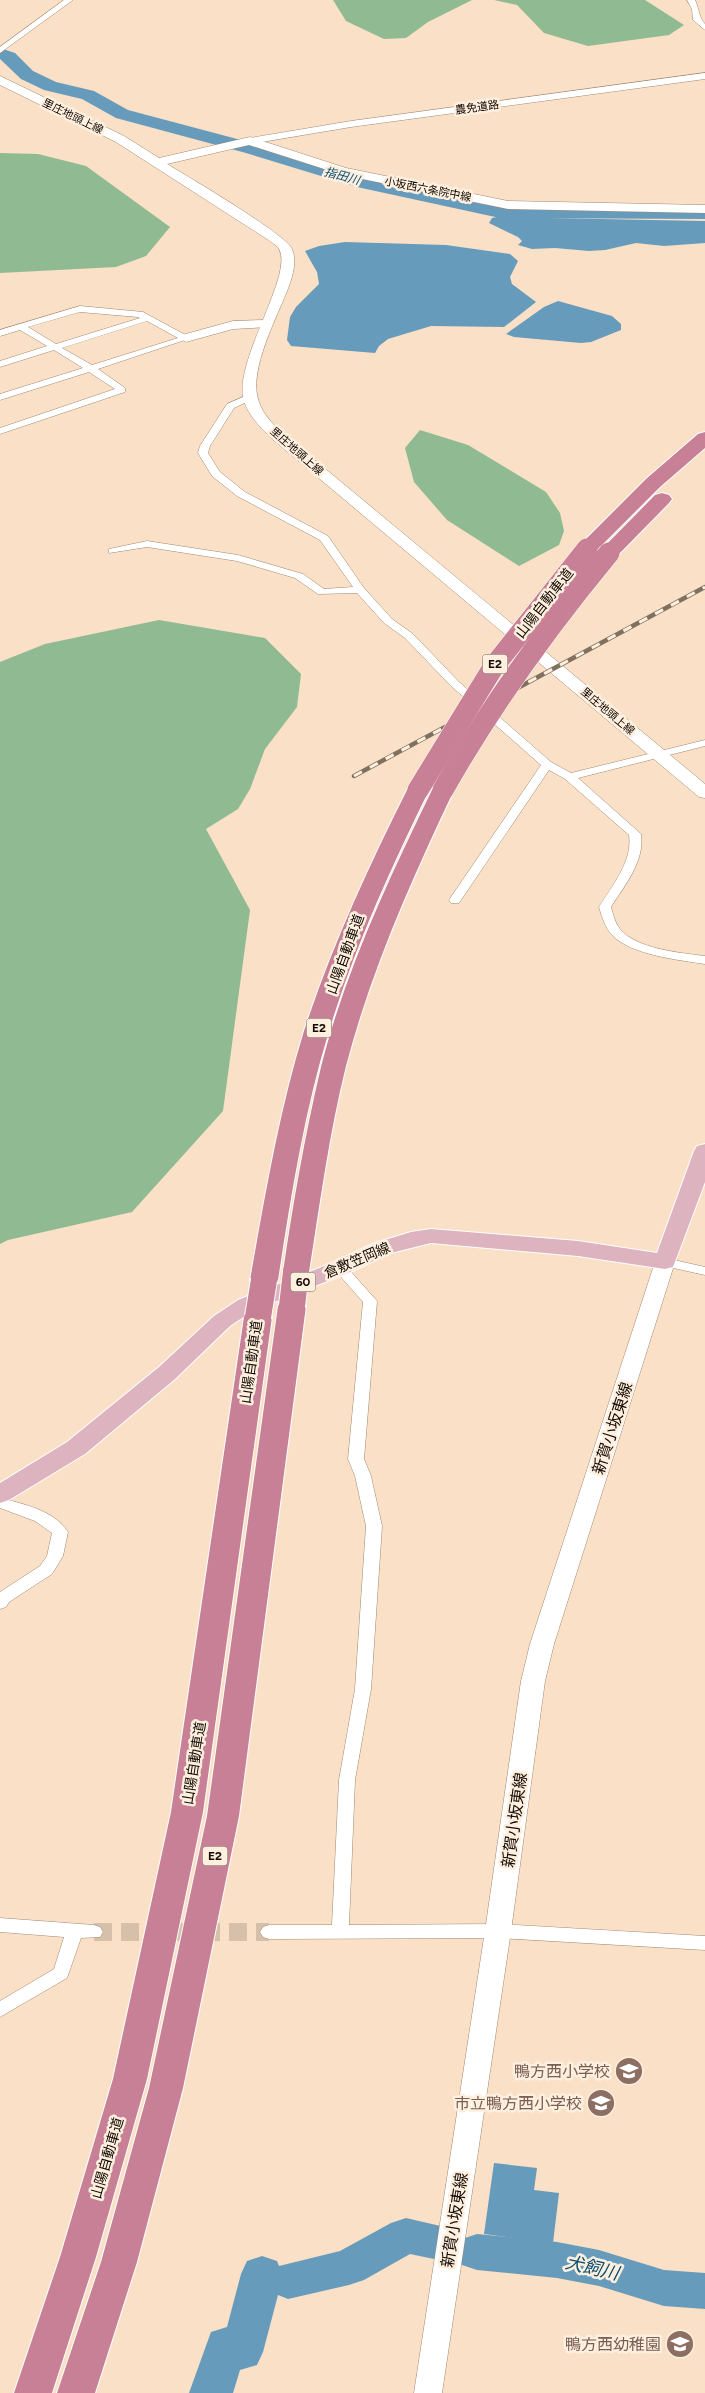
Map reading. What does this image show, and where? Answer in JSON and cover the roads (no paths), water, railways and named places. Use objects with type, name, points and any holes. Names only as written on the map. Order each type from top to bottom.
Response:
[{"type":"highway","name":"山陽自動車道","points":[[32,2393],[78,2258],[130,2079],[182,1831],[221,1582],[258,1317],[282,1178],[306,1067],[340,963],[375,875],[418,790],[494,666],[587,549],[653,483],[705,438]]},
{"type":"highway","name":"山陽自動車道","points":[[76,2393],[119,2262],[166,2088],[223,1816],[296,1272],[310,1180],[334,1066],[370,956],[401,878],[443,790],[468,744],[515,671],[609,553],[645,515],[705,459]]},
{"type":"main road","name":"里庄地頭上線","points":[[0,80],[120,139],[159,162],[272,236],[286,249],[288,260],[287,274],[266,324],[249,386],[250,397],[261,418],[276,435],[705,793]]},
{"type":"main road","name":"小坂西六条院中線","points":[[159,162],[245,142],[343,171],[436,189],[508,206],[705,209]]},
{"type":"main road","points":[[665,1262],[705,1151]]},
{"type":"main road","name":"倉敷笠岡線","points":[[0,1494],[76,1448],[167,1373],[222,1321],[246,1305],[340,1268],[382,1248],[411,1239],[431,1236],[627,1254],[665,1262]]},
{"type":"main road","name":"新賀小坂東線","points":[[428,2393],[498,1932],[532,1681],[542,1644],[665,1262]]},
{"type":"street","points":[[1,51],[69,0]]},
{"type":"street","points":[[691,0],[696,9],[697,20],[705,28]]},
{"type":"street","name":"農免道路","points":[[245,142],[351,124],[705,76]]},
{"type":"street","points":[[0,333],[80,309],[129,312],[148,318],[186,338]]},
{"type":"street","points":[[0,364],[148,318]]},
{"type":"street","points":[[0,397],[186,338],[233,326],[266,324]]},
{"type":"street","points":[[0,431],[122,390],[90,368],[21,327]]},
{"type":"street","points":[[250,397],[230,406],[204,446],[203,453],[216,474],[241,494],[324,538],[360,590],[388,621],[409,636],[454,684],[547,764],[569,778],[635,834],[638,842],[632,858],[606,907],[608,920],[618,934],[636,945],[705,960]]},
{"type":"street","points":[[113,551],[147,544],[238,558],[299,576],[322,592],[360,590]]},
{"type":"street","points":[[569,778],[642,760],[659,753],[705,743]]},
{"type":"street","points":[[455,900],[547,764]]},
{"type":"street","points":[[665,1262],[705,1271]]},
{"type":"street","points":[[340,1268],[370,1300],[356,1459],[363,1476],[374,1526],[363,1689],[347,1780],[340,1931]]},
{"type":"street","points":[[0,1503],[45,1518],[55,1524],[60,1532],[55,1556],[46,1570],[3,1598],[0,1603]]},
{"type":"street","points":[[0,1926],[94,1932]]},
{"type":"street","points":[[0,2010],[61,1973],[75,1931]]},
{"type":"street","points":[[269,1932],[498,1932],[705,1943]]},
{"type":"water","points":[[492,218],[705,221],[705,243],[664,246],[636,243],[605,250],[589,251],[555,248],[532,249],[518,245],[522,241],[518,237],[489,223]]},
{"type":"water","points":[[345,242],[446,245],[510,254],[518,261],[510,277],[512,284],[536,302],[504,327],[431,326],[388,339],[379,346],[375,353],[291,346],[287,340],[290,317],[296,307],[319,284],[317,272],[305,251],[319,246]]},
{"type":"water","points":[[558,301],[612,316],[621,324],[621,330],[591,342],[581,343],[514,337],[506,334],[544,307]]},
{"type":"water","points":[[494,2163],[537,2168],[534,2190],[559,2193],[553,2243],[484,2234]]},
{"type":"waterway","name":"指田川","points":[[0,53],[9,57],[27,75],[50,86],[88,95],[122,114],[253,149],[357,181],[500,212],[705,213]]},
{"type":"waterway","name":"犬飼川","points":[[288,2281],[349,2267],[406,2236],[434,2241]]},
{"type":"waterway","name":"犬飼川","points":[[477,2252],[557,2260],[599,2268],[664,2288],[705,2291]]},
{"type":"waterway","name":"犬飼川","points":[[211,2393],[226,2345],[242,2352],[262,2274]]},
{"type":"tunnel","points":[[94,1932],[269,1932]]},
{"type":"railway","points":[[354,776],[705,587]]},
{"type":"place","name":"鴨方西小学校","points":[[629,2071]]},
{"type":"place","name":"市立鴨方西小学校","points":[[601,2103]]},
{"type":"place","name":"鴨方西幼稚園","points":[[680,2344]]}]
